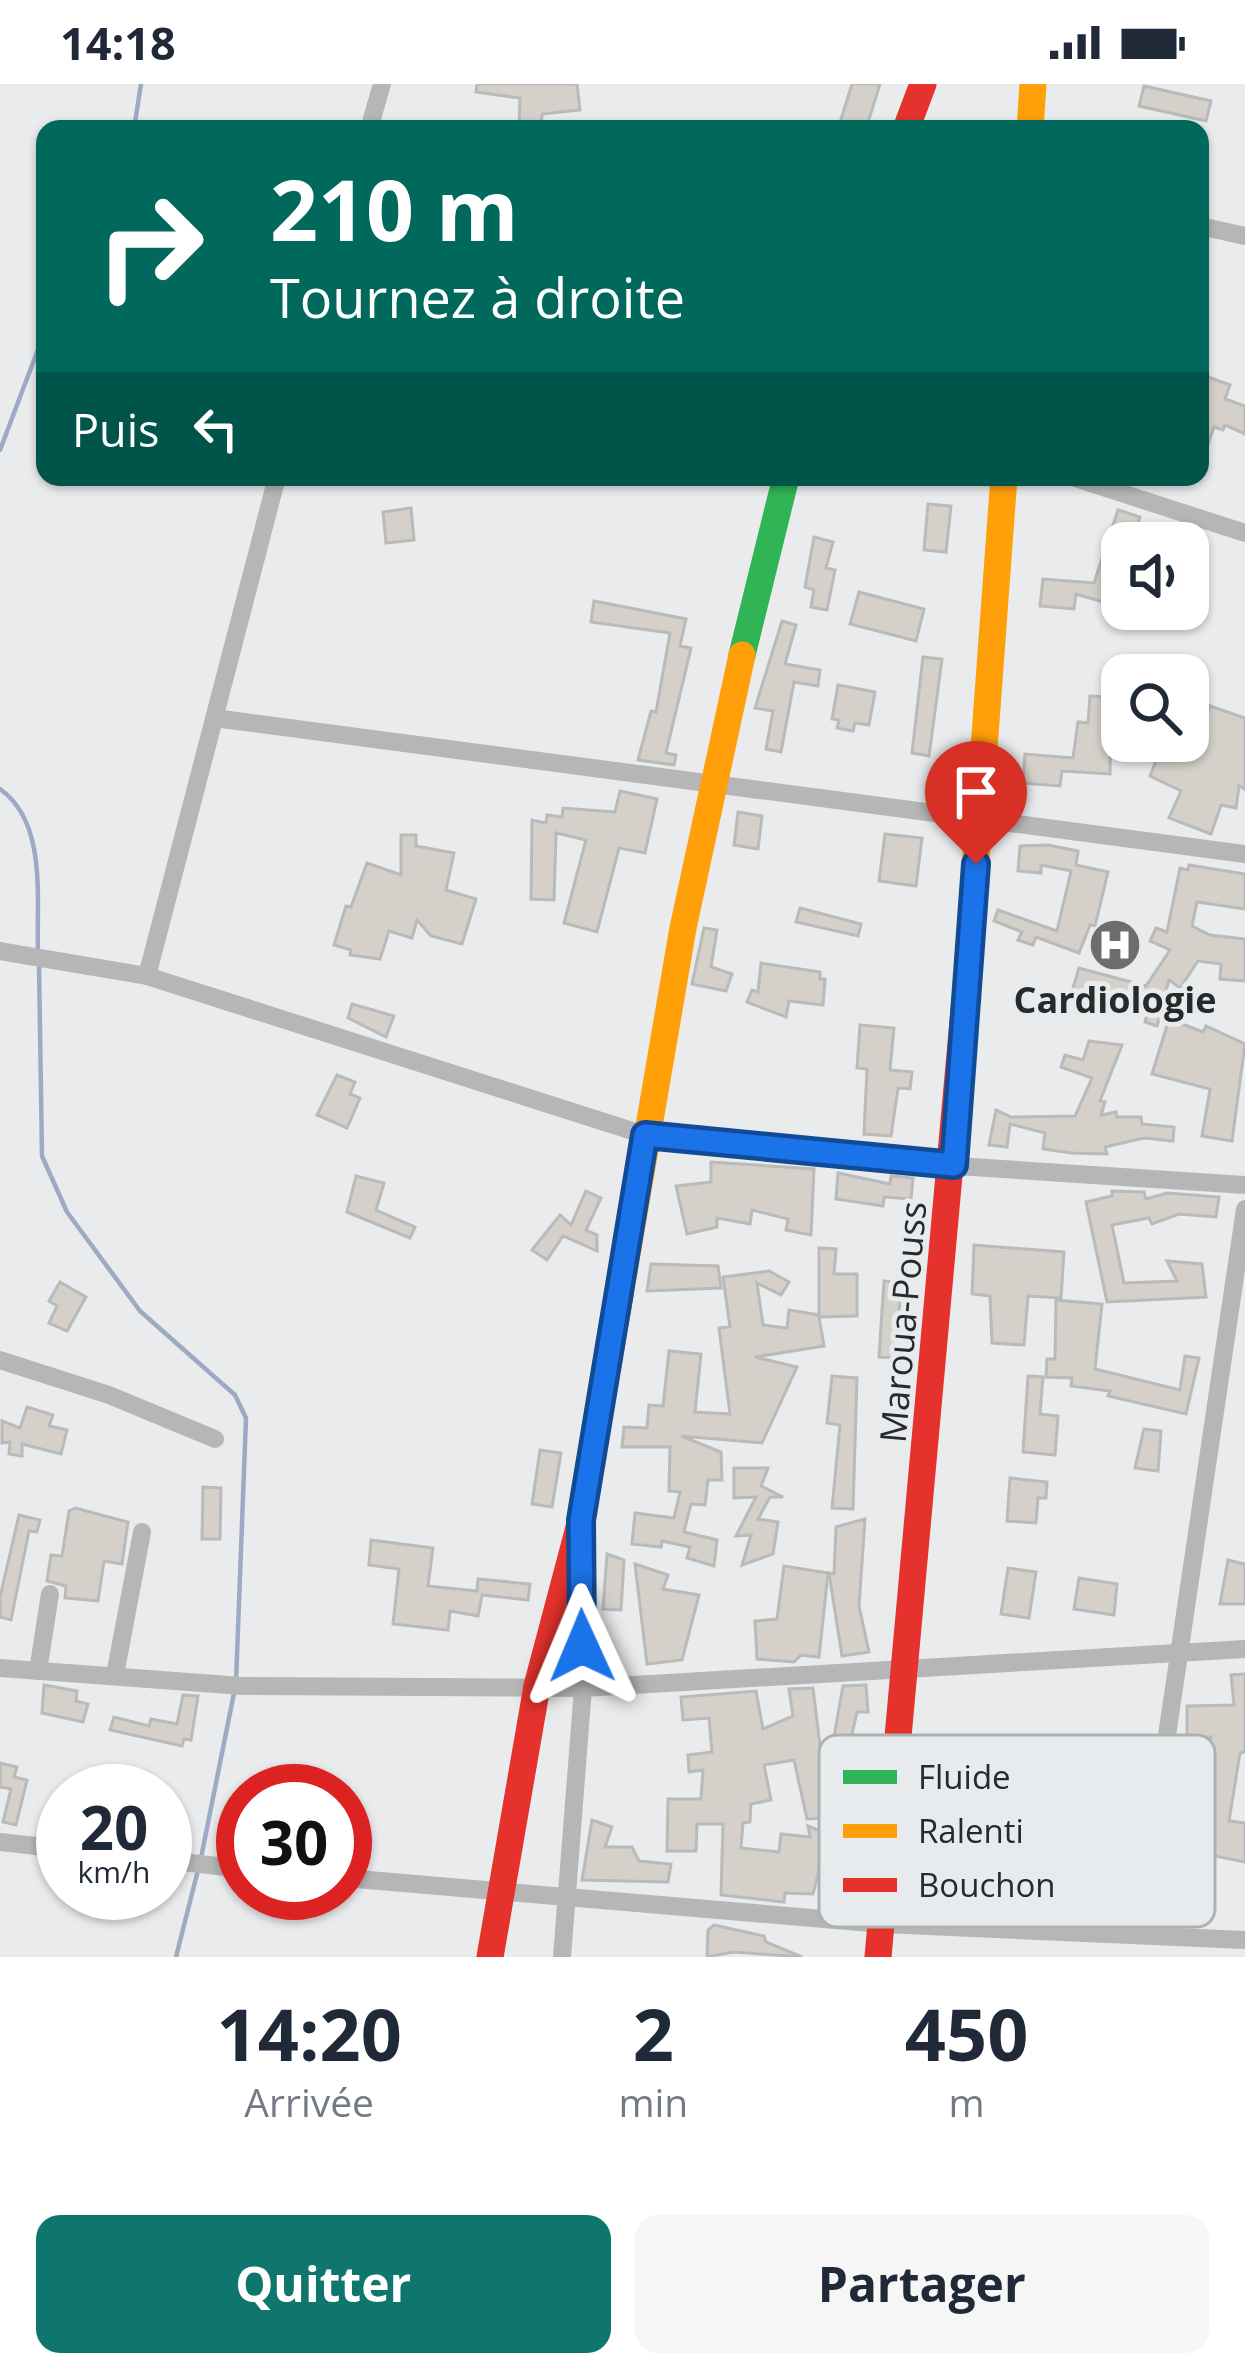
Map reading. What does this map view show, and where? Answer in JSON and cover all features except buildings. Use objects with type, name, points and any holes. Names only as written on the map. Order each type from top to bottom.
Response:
[{"type":"main road","points":[[909,120],[923,84]]},
{"type":"main road","points":[[1031,120],[1033,84]]},
{"type":"main road","points":[[490,1957],[506,1891],[537,1686],[581,1520],[645,1135],[714,784],[784,486]]},
{"type":"main road","name":"Maroua-Pouss","points":[[900,1735],[954,1165],[1003,486]]},
{"type":"main road","name":"Maroua-Pouss","points":[[878,1957],[881,1927]]},
{"type":"street","points":[[372,120],[382,84]]},
{"type":"street","points":[[1209,228],[1245,236]]},
{"type":"street","points":[[147,976],[275,486]]},
{"type":"street","points":[[1100,486],[1245,533]]},
{"type":"street","points":[[214,718],[1245,854]]},
{"type":"street","points":[[10,954],[147,976],[645,1135],[954,1165],[1245,1185]]},
{"type":"street","points":[[1164,1735],[1245,1209]]},
{"type":"street","points":[[0,1360],[109,1395],[215,1439]]},
{"type":"street","points":[[562,1957],[583,1688],[581,1520]]},
{"type":"street","points":[[116,1675],[142,1532]]},
{"type":"street","points":[[38,1670],[50,1594]]},
{"type":"street","points":[[0,1668],[242,1686],[583,1688],[1245,1649]]},
{"type":"street","points":[[0,1841],[36,1846]]},
{"type":"street","points":[[372,1880],[819,1918]]},
{"type":"street","points":[[991,1927],[1245,1940]]},
{"type":"street","points":[[1138,1931],[1139,1927]]},
{"type":"waterway","points":[[135,120],[141,84]]},
{"type":"waterway","points":[[0,450],[36,355]]},
{"type":"waterway","points":[[0,789],[15,804],[33,842],[38,954]]},
{"type":"waterway","points":[[39,965],[42,1156],[67,1212],[140,1311],[235,1395],[246,1418],[236,1682]]},
{"type":"waterway","points":[[201,1858],[234,1693]]},
{"type":"waterway","points":[[176,1957],[198,1870]]},
{"type":"traffic: fast","points":[[742,655],[784,486]]},
{"type":"traffic: slow","points":[[1031,120],[1033,84]]},
{"type":"traffic: slow","points":[[968,966],[1003,486]]},
{"type":"traffic: slow","points":[[620,1295],[683,928],[742,655]]},
{"type":"traffic: jam","points":[[909,120],[923,84]]},
{"type":"traffic: jam","points":[[898,1735],[968,966]]},
{"type":"traffic: jam","points":[[490,1957],[537,1686],[581,1520],[620,1295]]},
{"type":"traffic: jam","points":[[878,1957],[881,1927]]},
{"type":"place","name":"Cardiologie","points":[[1115,945]]},
{"type":"route","points":[[582,1646],[581,1520],[645,1135],[954,1165],[976,864]]}]
